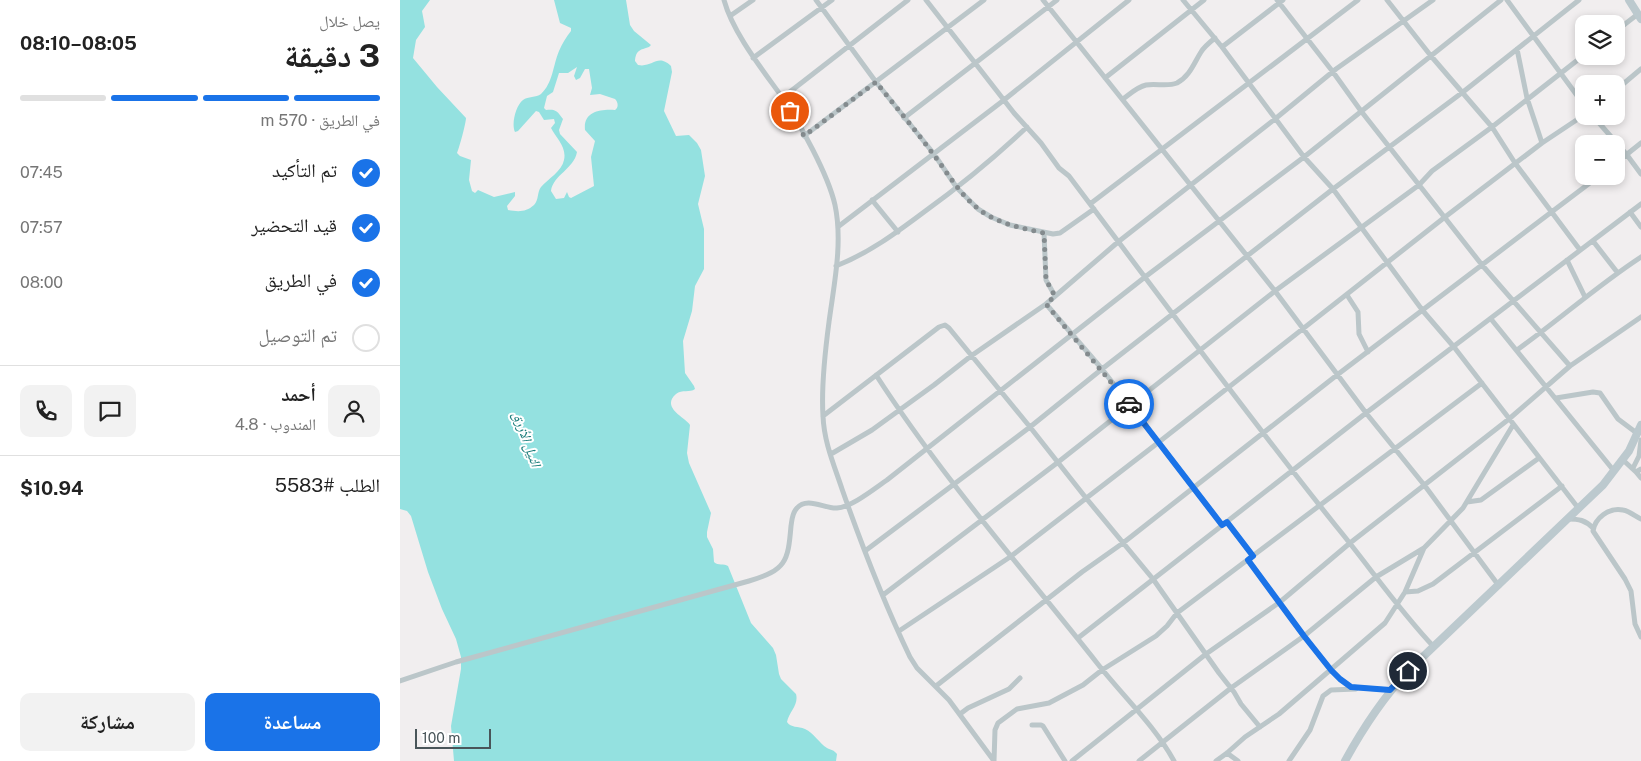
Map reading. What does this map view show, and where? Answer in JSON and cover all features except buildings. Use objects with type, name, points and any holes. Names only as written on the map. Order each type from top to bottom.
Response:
[{"type":"main road","points":[[1629,0],[1640,17]]},
{"type":"main road","points":[[1345,761],[1390,690],[1579,509],[1623,460],[1639,437],[1641,425]]},
{"type":"street","points":[[724,0],[730,16],[753,58],[782,98],[804,136],[827,179],[835,206],[839,226],[825,359],[823,416],[826,438],[848,505],[865,551],[910,657],[917,668],[936,686],[960,714],[994,761]]},
{"type":"street","points":[[730,16],[753,0]]},
{"type":"street","points":[[816,0],[848,46],[934,154],[958,188],[978,209],[1010,225],[1044,233],[1060,233],[1162,148],[1358,0]]},
{"type":"street","points":[[753,58],[832,0]]},
{"type":"street","points":[[782,98],[908,0]]},
{"type":"street","points":[[926,0],[1004,100],[1041,142],[1059,168],[1069,176],[1293,472],[1397,606],[1434,647]]},
{"type":"street","points":[[804,136],[984,0]]},
{"type":"street","points":[[1043,0],[1275,291],[1366,413],[1425,486],[1499,586]]},
{"type":"street","points":[[904,118],[1057,0]]},
{"type":"street","points":[[839,226],[1004,100],[1129,0]]},
{"type":"street","points":[[1183,0],[1222,46],[1304,157],[1333,189],[1423,311],[1454,347],[1579,509]]},
{"type":"street","points":[[1105,78],[1204,0]]},
{"type":"street","points":[[1387,0],[1431,56],[1492,127],[1580,250]]},
{"type":"street","points":[[831,454],[872,430],[971,356],[1046,304],[1118,242],[1333,72],[1432,0]]},
{"type":"street","points":[[400,681],[456,662],[750,581],[769,574],[782,565],[789,551],[792,518],[800,505],[811,503],[836,509],[848,505],[888,480],[1145,277],[1304,157],[1501,0]]},
{"type":"street","points":[[1507,0],[1575,93]]},
{"type":"street","points":[[865,551],[1030,427],[1333,189],[1463,92],[1580,0]]},
{"type":"street","points":[[1222,46],[1280,1],[1361,111],[1482,265],[1570,366]]},
{"type":"street","points":[[1625,26],[1640,17]]},
{"type":"street","points":[[1123,99],[1147,85],[1168,85],[1182,80],[1192,70],[1202,51],[1215,38]]},
{"type":"street","points":[[1517,49],[1527,98],[1542,143]]},
{"type":"street","points":[[883,595],[1057,463],[1275,291],[1419,185],[1432,171],[1492,127],[1575,61]]},
{"type":"street","points":[[1625,82],[1641,69]]},
{"type":"street","points":[[898,631],[1010,556],[1159,442],[1445,217],[1542,143],[1575,121]]},
{"type":"street","points":[[1601,125],[1641,174]]},
{"type":"street","points":[[836,266],[858,257],[898,232],[958,188],[1027,127]]},
{"type":"street","points":[[1627,155],[1641,143]]},
{"type":"street","points":[[936,686],[1123,543],[1193,486],[1587,185]]},
{"type":"street","points":[[872,200],[898,232]]},
{"type":"street","points":[[1078,638],[1293,472],[1366,413],[1641,204]]},
{"type":"street","points":[[1630,212],[1641,227]]},
{"type":"street","points":[[1044,233],[1046,280],[1055,296]]},
{"type":"street","points":[[1593,241],[1617,272]]},
{"type":"street","points":[[1517,350],[1617,272],[1641,257]]},
{"type":"street","points":[[1567,260],[1585,297]]},
{"type":"street","points":[[1347,295],[1358,312],[1359,334],[1368,352]]},
{"type":"street","points":[[1046,304],[1102,369],[1225,524],[1251,558],[1304,636],[1331,670],[1351,687],[1390,690]]},
{"type":"street","points":[[1072,761],[1206,654],[1280,602],[1350,543],[1509,419],[1570,366],[1641,317]]},
{"type":"street","points":[[1491,319],[1614,471]]},
{"type":"street","points":[[823,416],[939,327],[945,326],[949,328],[1153,579],[1241,704],[1260,727]]},
{"type":"street","points":[[876,375],[899,411],[953,485],[1102,670],[1136,709],[1174,761]]},
{"type":"street","points":[[994,761],[995,730],[998,723],[1020,708],[1049,703],[1082,685],[1156,636],[1177,613],[1482,383]]},
{"type":"street","points":[[1556,398],[1594,392],[1600,393],[1618,418],[1639,437],[1637,469],[1641,478]]},
{"type":"street","points":[[1139,761],[1231,688],[1304,636],[1376,577],[1424,548],[1467,502],[1514,425]]},
{"type":"street","points":[[1467,502],[1480,500],[1539,458]]},
{"type":"street","points":[[1623,460],[1637,469]]},
{"type":"street","points":[[1405,592],[1427,588],[1562,486]]},
{"type":"street","points":[[1641,519],[1628,512],[1615,510],[1599,518],[1593,528],[1594,535],[1625,579],[1631,591],[1635,624],[1641,638]]},
{"type":"street","points":[[1568,519],[1581,520],[1593,528]]},
{"type":"street","points":[[1216,761],[1245,737],[1279,714],[1380,628],[1405,592],[1424,548]]},
{"type":"street","points":[[960,714],[996,694],[1009,690],[1020,678]]},
{"type":"street","points":[[1289,761],[1310,730],[1318,706],[1326,692],[1359,688]]},
{"type":"street","points":[[1032,725],[1043,726],[1065,761]]},
{"type":"street","points":[[1227,753],[1238,761]]},
{"type":"water","name":"النيل الأزرق","points":[[400,0],[430,0],[422,11],[425,27],[416,40],[413,58],[466,118],[457,153],[471,160],[469,180],[472,191],[475,193],[478,190],[494,197],[515,192],[515,196],[507,206],[508,210],[519,211],[534,205],[541,187],[558,171],[563,164],[565,155],[563,147],[551,128],[555,123],[554,119],[544,120],[539,112],[536,111],[518,131],[515,132],[514,129],[516,110],[520,102],[537,96],[545,90],[559,51],[571,31],[571,28],[560,23],[554,0],[626,0],[630,25],[634,31],[651,45],[639,51],[635,61],[638,65],[648,65],[662,61],[671,66],[672,72],[664,111],[676,136],[689,135],[697,143],[701,150],[705,176],[698,204],[704,229],[704,269],[695,286],[692,311],[683,341],[685,373],[695,389],[676,394],[671,404],[676,412],[690,425],[687,453],[689,463],[711,513],[707,537],[713,549],[714,562],[728,566],[751,623],[773,648],[781,679],[796,694],[796,702],[787,722],[814,735],[824,746],[837,754],[836,761],[454,761],[451,726],[461,669],[461,657],[456,639],[428,572],[411,516],[407,511],[400,509]],"holes":[[[577,67],[574,76],[576,80],[580,78],[585,69],[589,69],[592,88],[590,95],[600,94],[615,99],[618,106],[615,110],[594,112],[585,124],[585,130],[595,141],[591,157],[594,186],[571,198],[567,192],[564,198],[556,199],[551,191],[553,185],[572,163],[577,152],[560,134],[559,130],[563,119],[561,116],[556,111],[544,108],[547,96],[553,92],[559,73],[568,73]]]},
{"type":"way so far","points":[[790,111],[804,136],[876,82],[934,154],[958,188],[978,209],[1010,225],[1044,233],[1046,280],[1055,296],[1046,304],[1102,369],[1129,404]]},
{"type":"route","points":[[1129,404],[1222,525],[1227,522],[1253,556],[1248,560],[1304,636],[1340,679],[1351,687],[1390,690],[1408,671]]}]
